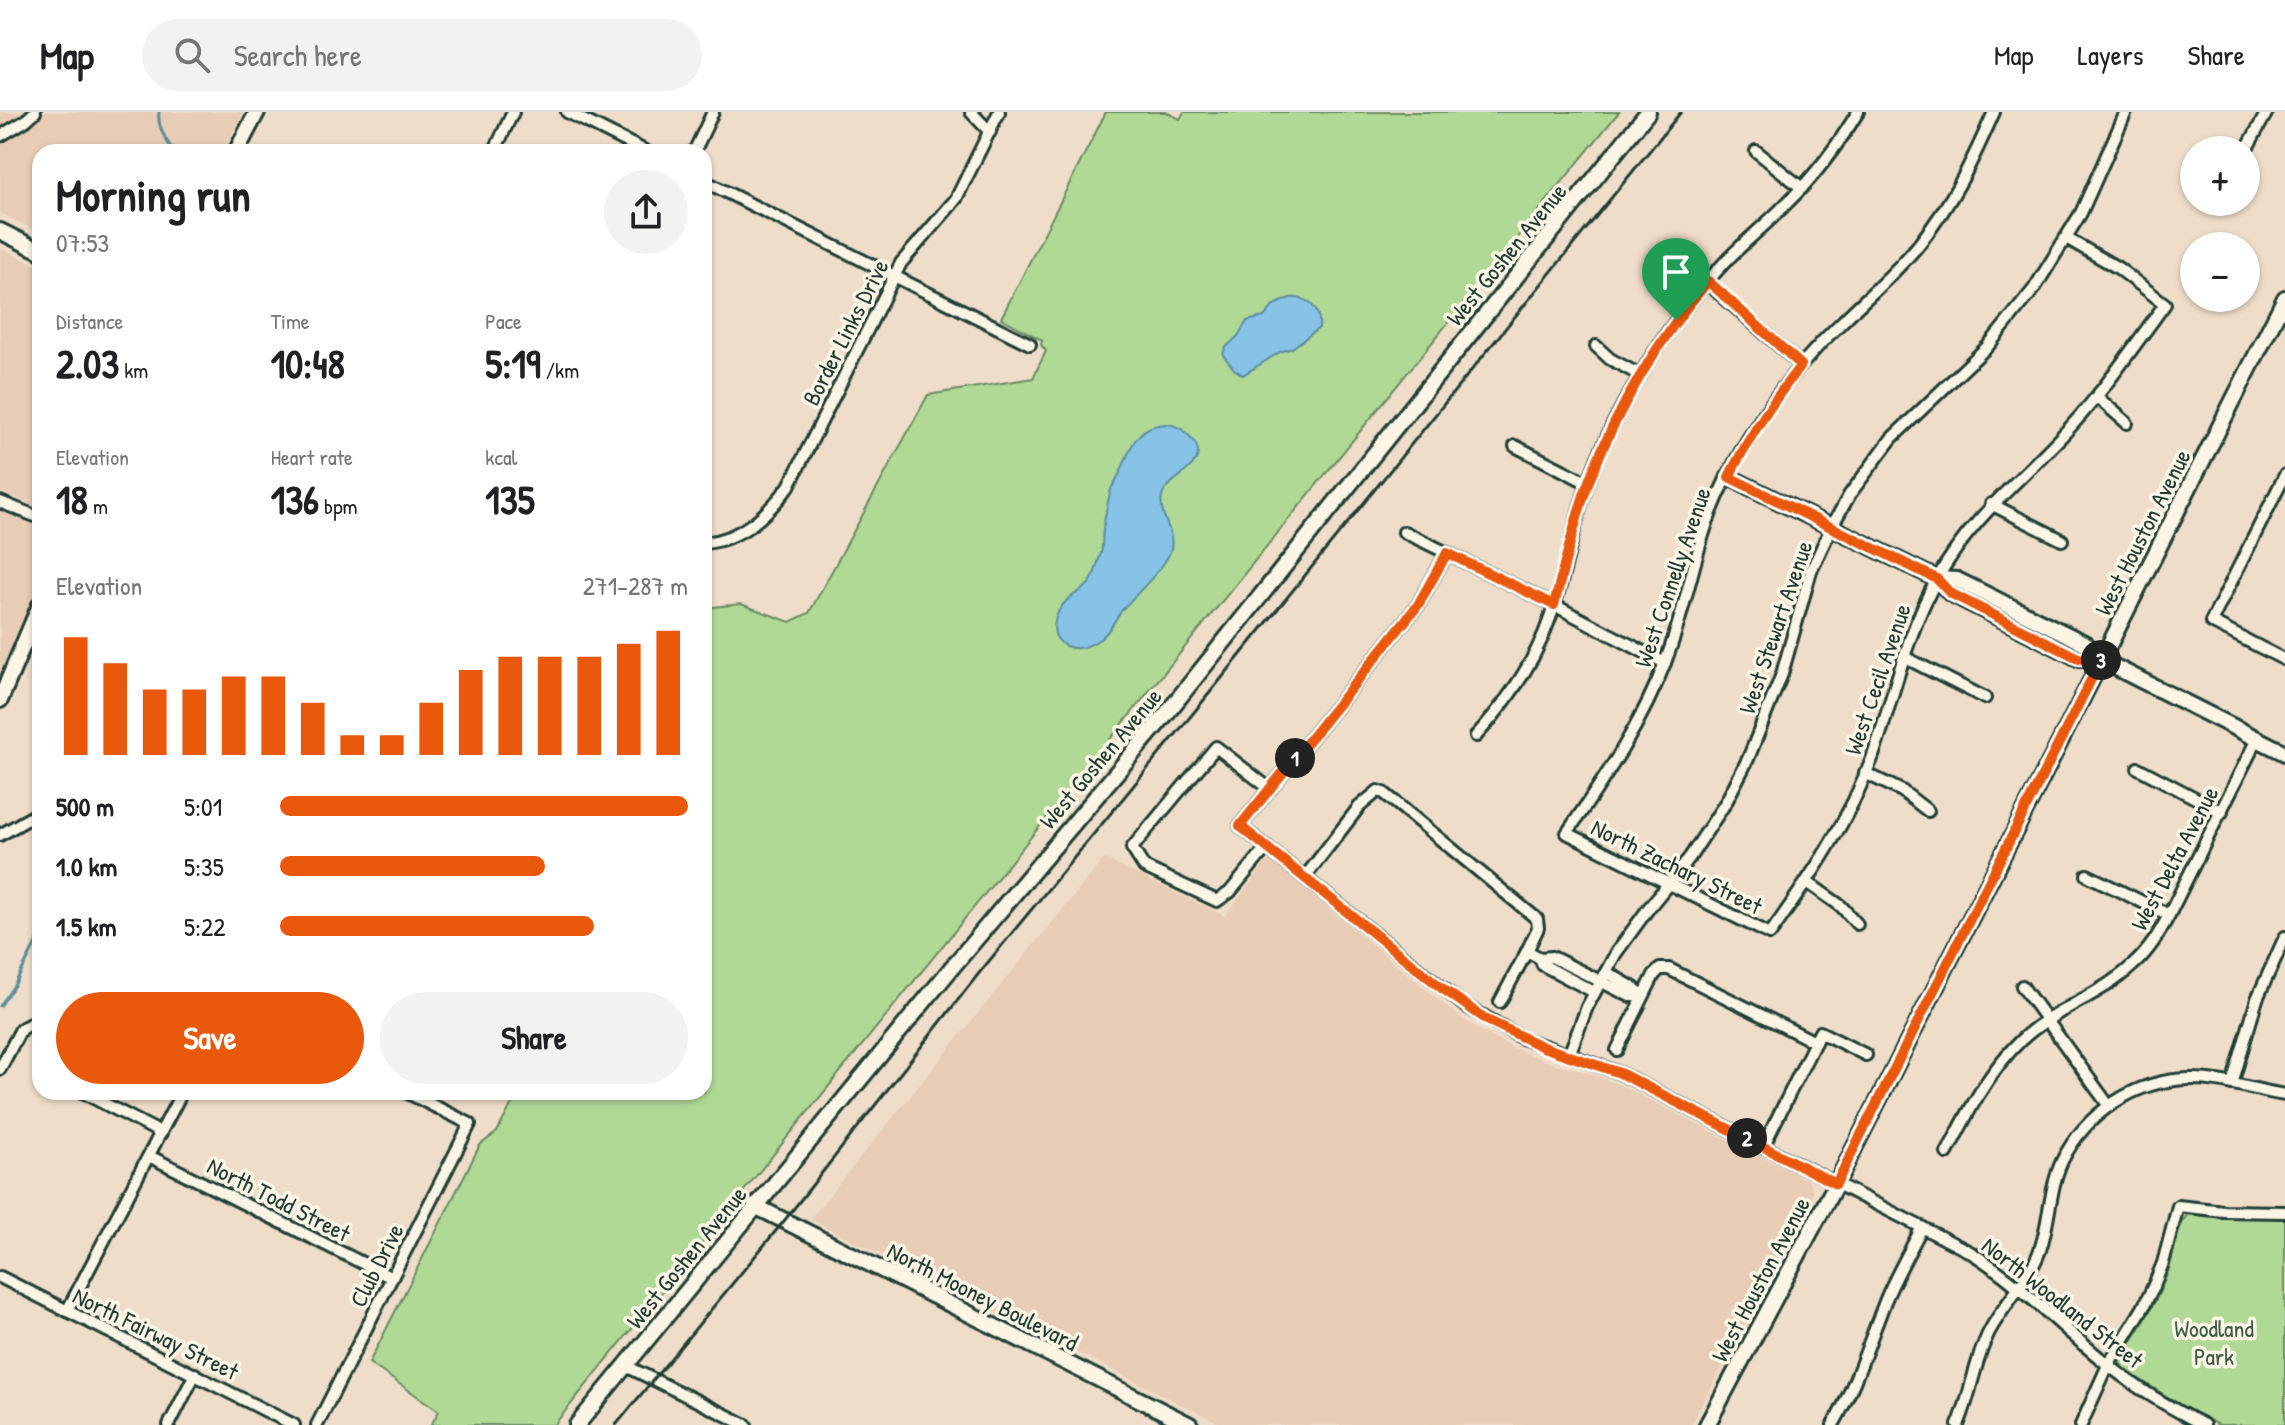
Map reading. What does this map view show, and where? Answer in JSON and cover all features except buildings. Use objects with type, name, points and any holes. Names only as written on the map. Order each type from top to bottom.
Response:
[{"type":"main road","points":[[240,144],[257,112]]},
{"type":"main road","name":"West Goshen Avenue","points":[[577,1425],[964,953],[1166,714],[1648,112]]},
{"type":"main road","points":[[0,231],[32,247]]},
{"type":"main road","name":"West Houston Avenue","points":[[1707,1425],[1836,1184],[2285,298]]},
{"type":"main road","points":[[1729,477],[1937,579],[1950,593],[2078,658],[2101,660],[2285,753]]},
{"type":"main road","points":[[0,700],[32,624]]},
{"type":"main road","name":"North Mooney Boulevard","points":[[755,1206],[1190,1425]]},
{"type":"street","points":[[0,136],[35,112]]},
{"type":"street","points":[[498,144],[513,112]]},
{"type":"street","points":[[567,112],[631,144]]},
{"type":"street","points":[[698,144],[713,112]]},
{"type":"street","points":[[971,112],[990,132]]},
{"type":"street","name":"Border Links Drive","points":[[712,541],[734,535],[756,522],[775,505],[789,486],[901,263],[956,199],[999,112]]},
{"type":"street","points":[[1476,736],[1517,683],[1537,649],[1554,605],[1588,483],[1616,419],[1640,375],[1676,320],[1708,281],[1802,188],[1858,112]]},
{"type":"street","name":"West Connelly Avenue","points":[[1567,833],[1618,758],[1665,663],[1707,525],[1755,428],[1801,365],[1926,235],[1950,203],[1994,112]]},
{"type":"street","name":"West Stewart Avenue","points":[[1569,1055],[1603,976],[1629,934],[1690,857],[1753,750],[1782,674],[1811,571],[1850,494],[1870,465],[1916,414],[1988,346],[2034,289],[2094,187],[2126,112]]},
{"type":"street","points":[[2254,136],[2267,112]]},
{"type":"street","points":[[1756,151],[1802,188]]},
{"type":"street","points":[[712,185],[1030,344]]},
{"type":"street","name":"West Cecil Avenue","points":[[1770,934],[1817,868],[1854,798],[1884,721],[1920,611],[1957,547],[1991,504],[2061,438],[2097,397],[2165,304],[2118,268],[2066,238]]},
{"type":"street","points":[[1671,251],[1801,365]]},
{"type":"street","points":[[1596,346],[1610,359],[1640,375]]},
{"type":"street","points":[[2097,397],[2127,423]]},
{"type":"street","points":[[1515,446],[1588,483]]},
{"type":"street","points":[[2285,475],[2211,622],[2285,660]]},
{"type":"street","points":[[0,502],[32,515]]},
{"type":"street","points":[[1991,504],[2062,540]]},
{"type":"street","points":[[1404,532],[1665,663]]},
{"type":"street","points":[[1267,847],[1230,892],[1217,901],[1144,867],[1132,848],[1216,747],[1270,789],[1418,605],[1447,553]]},
{"type":"street","points":[[1904,657],[1985,698]]},
{"type":"street","name":"West Delta Avenue","points":[[1947,1153],[1977,1097],[2000,1063],[2022,1039],[2134,965],[2153,943],[2257,739]]},
{"type":"street","points":[[2138,768],[2222,812]]},
{"type":"street","points":[[1865,773],[1902,791],[1928,811]]},
{"type":"street","name":"North Woodland Street","points":[[1270,789],[1240,826],[1464,1005],[1522,1038],[1620,1073],[1922,1227],[1997,1269],[2108,1365],[2144,1391],[2204,1425]]},
{"type":"street","points":[[1305,877],[1359,807],[1378,791],[1384,793],[1537,919],[1538,928],[1500,1002]]},
{"type":"street","points":[[0,835],[32,817]]},
{"type":"street","name":"North Zachary Street","points":[[1567,833],[1770,934]]},
{"type":"street","points":[[2087,875],[2169,915]]},
{"type":"street","points":[[1807,882],[1841,906],[1857,924]]},
{"type":"street","points":[[2232,1084],[2257,999],[2285,937]]},
{"type":"street","points":[[1527,951],[1540,958],[1552,957],[1603,976],[1625,988],[1630,996],[1643,996]]},
{"type":"street","points":[[1540,958],[1543,965],[1594,992]]},
{"type":"street","points":[[1617,1050],[1654,975],[1660,969],[1669,969],[1815,1042]]},
{"type":"street","points":[[2022,986],[2109,1106]]},
{"type":"street","points":[[0,1069],[21,1029],[32,1024]]},
{"type":"street","points":[[1763,1147],[1820,1032],[1866,1055]]},
{"type":"street","points":[[1958,1425],[1988,1333],[2036,1260],[2062,1162],[2081,1133],[2109,1106],[2142,1088],[2189,1079],[2285,1095]]},
{"type":"street","points":[[97,1100],[161,1133]]},
{"type":"street","points":[[67,1311],[178,1100]]},
{"type":"street","name":"Club Drive","points":[[317,1425],[470,1124],[422,1100]]},
{"type":"street","name":"North Todd Street","points":[[149,1156],[392,1278]]},
{"type":"street","points":[[2081,1425],[2108,1365],[2154,1285],[2178,1206],[2224,1211],[2285,1212]]},
{"type":"street","points":[[1833,1425],[1862,1366],[1888,1294],[1922,1227]]},
{"type":"street","name":"North Fairway Street","points":[[0,1277],[294,1425]]},
{"type":"street","points":[[626,1366],[746,1425]]},
{"type":"street","points":[[169,1425],[195,1374]]},
{"type":"shaded area","points":[[0,112],[244,112],[226,144],[32,144],[32,229],[0,213]]},
{"type":"shaded area","points":[[0,248],[32,263],[32,505],[0,491]]},
{"type":"shaded area","points":[[0,511],[32,525],[32,602],[0,677]]},
{"type":"shaded area","points":[[1104,859],[1225,916],[1269,859],[1458,1016],[1483,1032],[1551,1063],[1618,1084],[1808,1180],[1814,1193],[1691,1425],[1223,1425],[810,1219]]},
{"type":"green space","points":[[1106,112],[1166,112],[1180,119],[1184,112],[1619,112],[554,1425],[431,1425],[439,1411],[369,1363],[480,1145],[497,1132],[514,1100],[712,1100],[712,607],[741,604],[790,622],[809,613],[928,395],[1033,378],[1046,351],[1041,345],[1042,340],[1001,318]]},
{"type":"green space","name":"Woodland Park","points":[[2188,1214],[2285,1218],[2285,1425],[2218,1425],[2123,1369],[2119,1360],[2158,1295],[2181,1225]]},
{"type":"water","points":[[1290,298],[1302,299],[1312,305],[1318,315],[1319,328],[1292,348],[1243,375],[1234,369],[1223,355],[1225,348],[1238,336],[1247,321],[1264,317],[1274,305]]},
{"type":"water","points":[[1168,424],[1184,432],[1198,449],[1193,464],[1162,497],[1162,510],[1172,542],[1168,556],[1104,636],[1083,647],[1066,646],[1056,636],[1056,617],[1067,600],[1086,587],[1092,578],[1102,550],[1112,487],[1136,438],[1149,428]]},
{"type":"waterway","points":[[159,112],[161,128],[169,144]]},
{"type":"waterway","points":[[0,1006],[32,951]]},
{"type":"railway","points":[[616,1425],[784,1221],[980,972],[1681,112]]},
{"type":"route","points":[[1708,281],[1801,365],[1747,441],[1729,477],[1937,579],[1950,593],[2078,658],[2101,660],[1836,1184],[1620,1073],[1543,1047],[1487,1020],[1443,989],[1240,826],[1418,605],[1447,553],[1554,605],[1588,483],[1616,419],[1658,345],[1676,320],[1708,281]]}]
